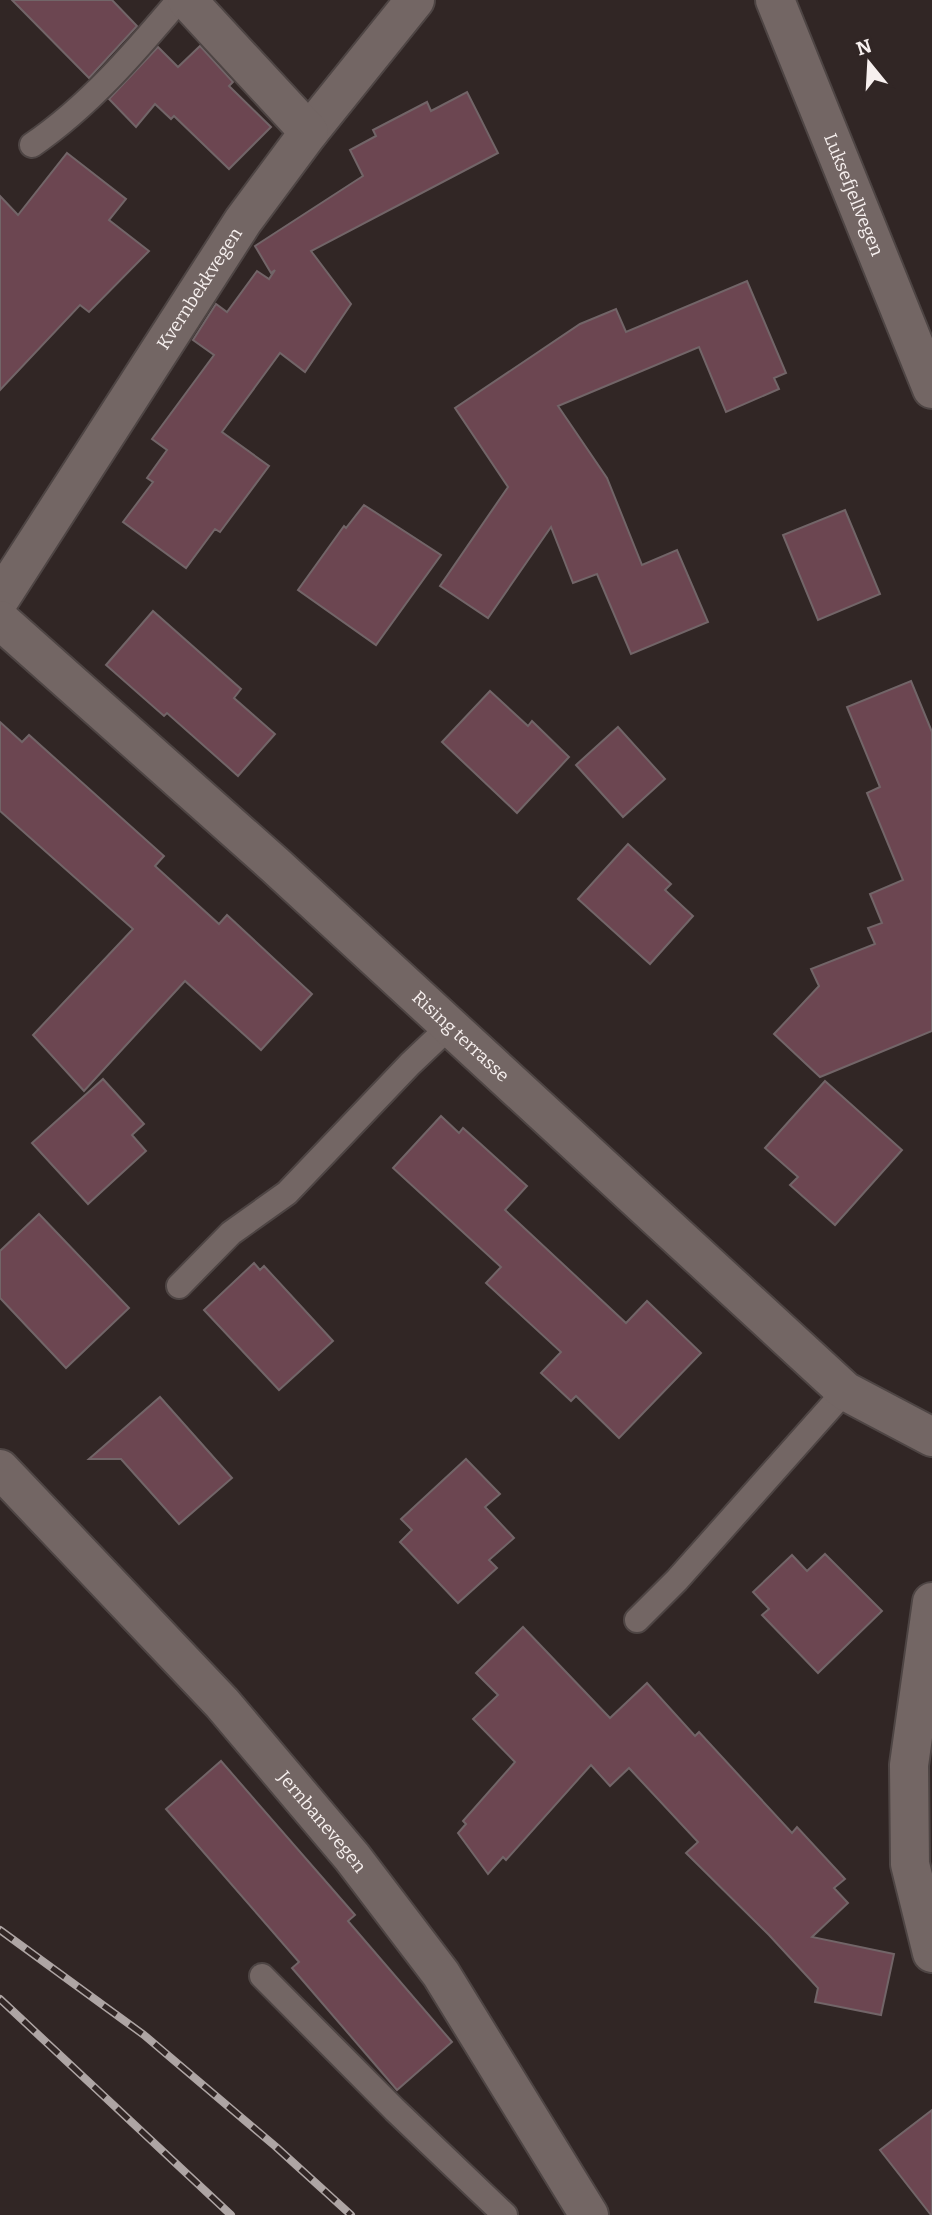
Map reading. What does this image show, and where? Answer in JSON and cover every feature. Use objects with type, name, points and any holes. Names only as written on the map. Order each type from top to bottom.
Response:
[{"type":"street","points":[[187,0],[309,132],[415,0]]},
{"type":"street","name":"Luksefjellvegen","points":[[775,0],[932,389]]},
{"type":"street","name":"Kvernbekkvegen","points":[[0,599],[243,221],[309,132]]},
{"type":"street","name":"Rising terrasse","points":[[0,620],[275,865],[845,1391],[932,1437]]},
{"type":"street","name":"Jernbanevegen","points":[[0,1469],[222,1703],[352,1857],[441,1974],[589,2215]]},
{"type":"street","points":[[932,1602],[909,1765],[910,1864],[932,1953]]},
{"type":"lane","points":[[32,145],[61,125],[83,104],[142,45],[179,0]]},
{"type":"lane","points":[[179,1286],[231,1233],[287,1193],[450,1026]]},
{"type":"lane","points":[[637,1620],[677,1580],[845,1391]]},
{"type":"lane","points":[[262,1976],[395,2110],[505,2215]]},
{"type":"building","points":[[12,0],[112,0],[137,26],[89,78]]},
{"type":"building","points":[[200,46],[233,82],[229,86],[271,127],[229,169],[174,116],[171,119],[155,104],[136,127],[109,99],[158,47],[178,67]]},
{"type":"building","points":[[467,92],[498,153],[311,251],[351,304],[305,372],[280,353],[222,432],[269,466],[220,532],[215,529],[186,568],[123,522],[153,482],[147,478],[167,450],[152,439],[214,355],[193,340],[216,304],[227,312],[257,271],[269,279],[275,270],[271,273],[255,246],[363,176],[350,150],[376,136],[373,130],[427,102],[431,111]]},
{"type":"building","points":[[67,153],[126,199],[109,220],[149,251],[89,312],[80,305],[0,390],[0,196],[18,215]]},
{"type":"building","points":[[747,281],[786,373],[774,378],[779,389],[726,412],[699,347],[558,406],[607,478],[642,565],[677,550],[708,622],[631,654],[597,574],[573,583],[551,527],[488,618],[440,586],[508,487],[455,408],[580,324],[616,309],[626,332]]},
{"type":"building","points":[[364,505],[441,555],[376,645],[298,590],[344,526],[346,528]]},
{"type":"building","points":[[845,510],[880,594],[818,620],[783,535]]},
{"type":"building","points":[[153,611],[241,689],[234,698],[275,734],[238,776],[167,713],[164,716],[106,665]]},
{"type":"building","points":[[911,681],[932,732],[932,1031],[820,1077],[774,1034],[819,986],[811,969],[875,944],[868,928],[882,923],[870,894],[903,880],[867,793],[880,787],[847,707]]},
{"type":"building","points":[[490,691],[528,726],[532,721],[569,757],[517,813],[442,742]]},
{"type":"building","points":[[0,722],[22,742],[29,735],[164,856],[155,866],[219,924],[227,915],[312,994],[261,1050],[185,981],[84,1091],[33,1035],[133,929],[0,811]]},
{"type":"building","points":[[618,727],[665,779],[623,817],[576,765]]},
{"type":"building","points":[[628,844],[671,884],[665,890],[693,916],[650,964],[578,899]]},
{"type":"building","points":[[103,1079],[144,1124],[132,1135],[146,1151],[88,1204],[32,1143]]},
{"type":"building","points":[[825,1081],[902,1150],[835,1225],[790,1185],[798,1177],[765,1148]]},
{"type":"building","points":[[441,1116],[459,1133],[463,1128],[527,1186],[505,1210],[626,1323],[647,1301],[701,1353],[619,1438],[576,1396],[571,1401],[541,1373],[561,1352],[486,1283],[501,1267],[393,1168]]},
{"type":"building","points":[[39,1214],[129,1308],[66,1368],[0,1298],[0,1251]]},
{"type":"building","points":[[254,1263],[260,1270],[264,1266],[333,1341],[279,1390],[204,1310]]},
{"type":"building","points":[[160,1397],[232,1478],[179,1524],[121,1459],[89,1459]]},
{"type":"building","points":[[466,1459],[500,1494],[485,1507],[514,1538],[489,1560],[497,1568],[458,1603],[400,1542],[412,1530],[401,1519]]},
{"type":"building","points":[[825,1554],[882,1611],[818,1673],[762,1615],[769,1609],[753,1592],[792,1555],[807,1571]]},
{"type":"building","points":[[523,1627],[610,1718],[647,1683],[695,1736],[699,1732],[792,1833],[797,1827],[845,1879],[834,1888],[848,1903],[812,1937],[894,1954],[881,2015],[815,2002],[818,1988],[686,1853],[698,1842],[629,1768],[610,1786],[591,1765],[506,1860],[503,1857],[488,1874],[458,1833],[466,1824],[463,1821],[515,1762],[473,1719],[498,1695],[476,1673]]},
{"type":"building","points":[[221,1761],[355,1915],[348,1921],[452,2042],[397,2090],[292,1968],[299,1962],[166,1809]]},
{"type":"building","points":[[932,2110],[932,2215],[931,2215],[880,2150]]},
{"type":"railway","points":[[0,1930],[144,2035],[275,2146],[351,2215]]},
{"type":"railway","points":[[0,1999],[231,2215]]}]
